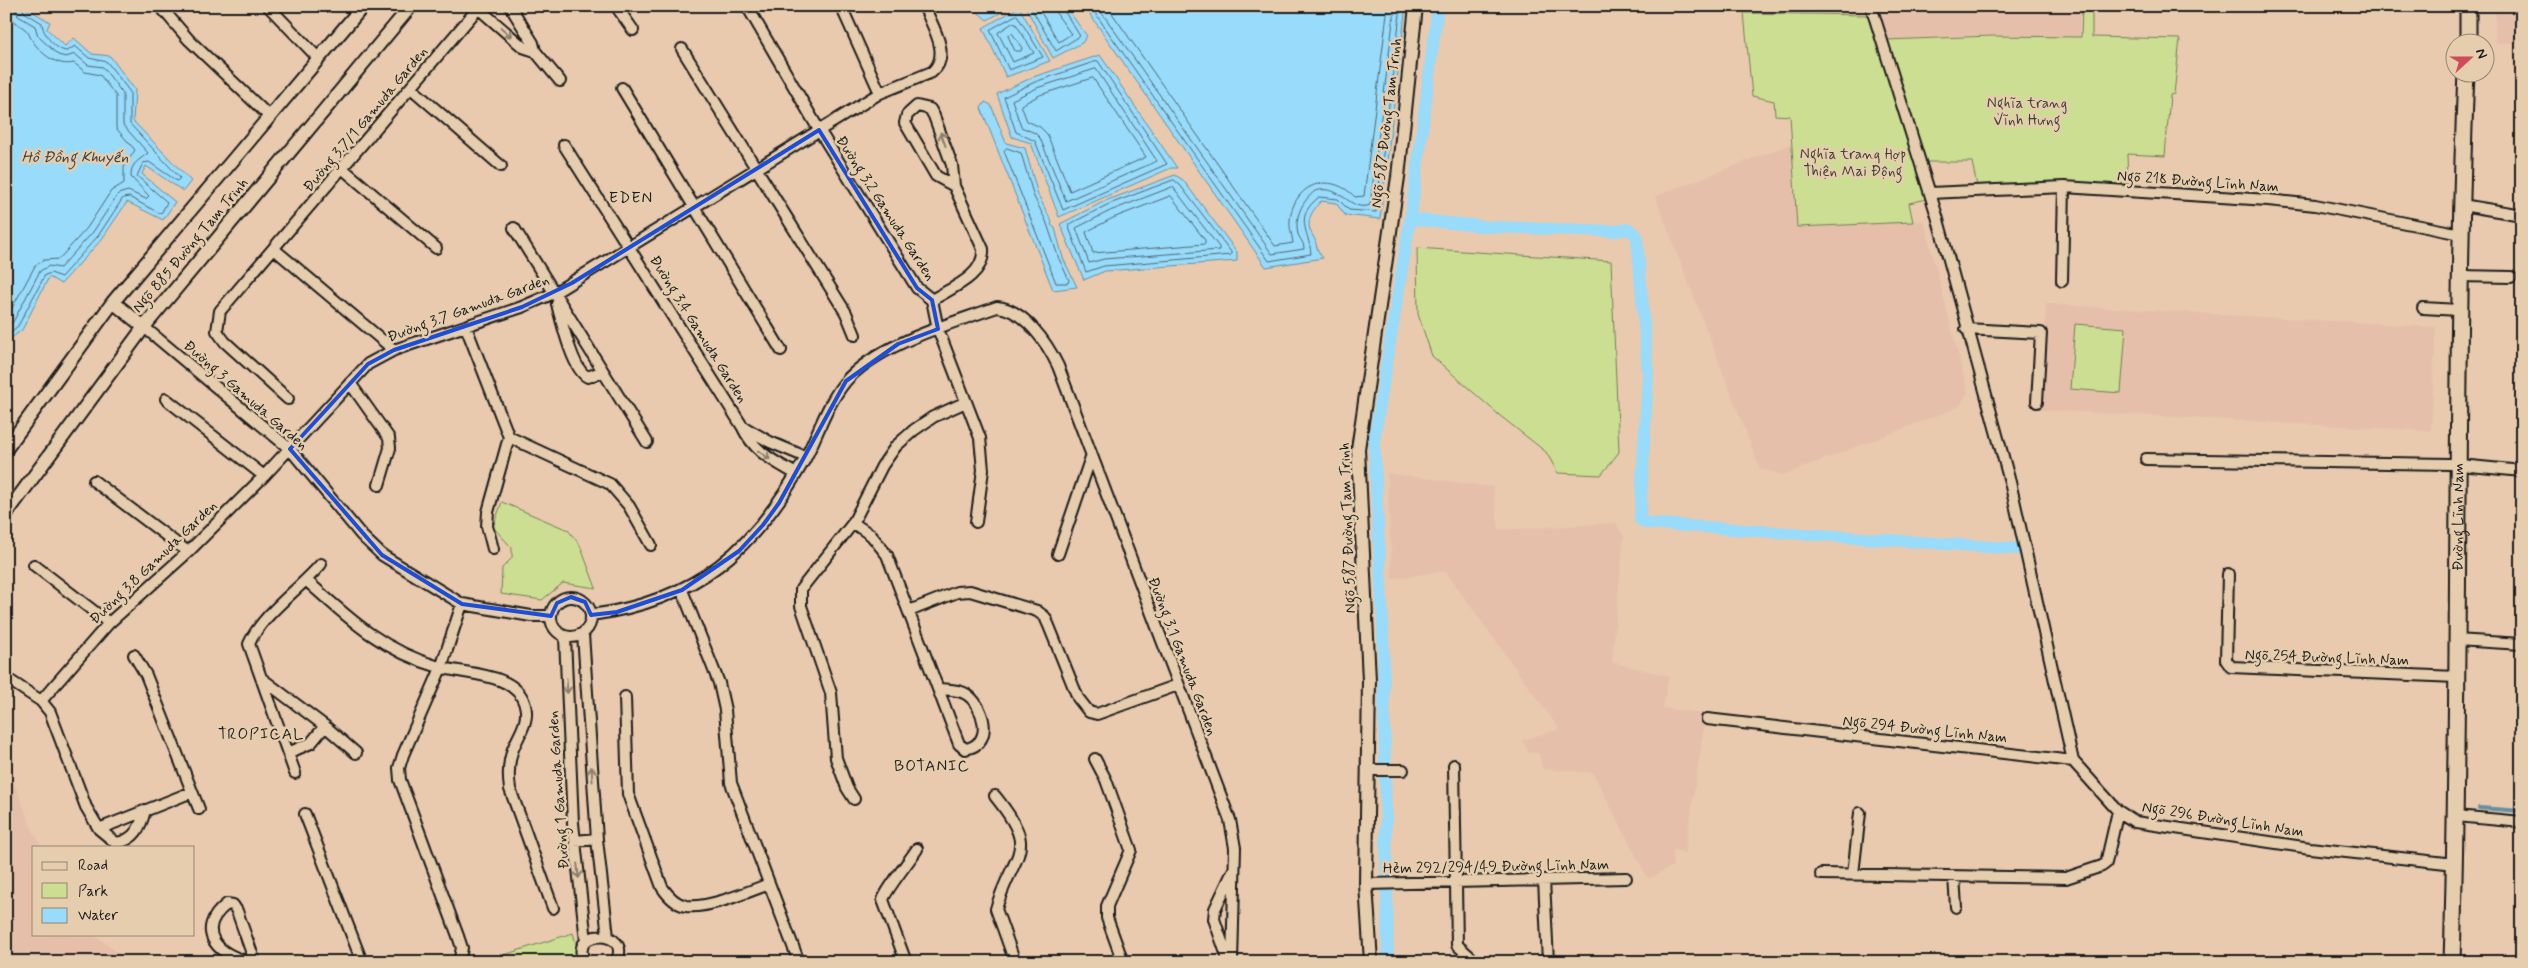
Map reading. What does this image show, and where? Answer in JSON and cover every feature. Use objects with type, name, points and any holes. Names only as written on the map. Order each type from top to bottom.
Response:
[{"type":"main road","points":[[2468,6],[2468,32]]},
{"type":"main road","name":"Đường Lĩnh Nam","points":[[2452,962],[2456,816],[2459,276],[2466,82]]},
{"type":"street","points":[[160,6],[189,40],[270,117]]},
{"type":"street","points":[[268,6],[318,59]]},
{"type":"street","name":"Ngõ 885 Đường Tam Trinh","points":[[6,449],[114,302],[363,6]]},
{"type":"street","name":"Ngõ 885 Đường Tam Trinh","points":[[6,514],[144,327],[411,6]]},
{"type":"street","points":[[510,6],[533,43],[535,51],[560,81]]},
{"type":"street","points":[[616,6],[633,30]]},
{"type":"street","name":"Đường 3.2 Gamuda Garden","points":[[747,6],[819,130],[918,288],[932,300],[938,328],[980,438],[983,453],[980,502],[976,522]]},
{"type":"street","points":[[842,6],[880,93]]},
{"type":"street","name":"Đường 3.7 Gamuda Garden","points":[[290,449],[368,364],[394,350],[466,327],[554,293],[880,93],[932,72],[938,67],[941,50],[924,6]]},
{"type":"street","name":"Ngõ 587 Đường Tam Trinh","points":[[1371,962],[1373,770],[1358,449],[1398,177],[1416,6]]},
{"type":"street","points":[[1871,6],[1930,193],[1966,329],[2010,482],[2073,761],[2118,811]]},
{"type":"street","points":[[479,7],[523,47],[535,51]]},
{"type":"street","name":"Đường 3.7/1 Gamuda Garden","points":[[288,399],[225,342],[217,331],[220,311],[479,7]]},
{"type":"street","points":[[682,49],[846,313],[855,336]]},
{"type":"street","points":[[410,88],[501,166]]},
{"type":"street","points":[[622,88],[781,350]]},
{"type":"street","points":[[932,300],[970,276],[979,269],[984,260],[983,249],[954,186],[952,164],[934,116],[930,110],[917,106],[907,115],[905,123],[936,176],[954,186]]},
{"type":"street","name":"Đường 3.4 Gamuda Garden","points":[[564,145],[742,426],[749,442],[762,454],[796,474]]},
{"type":"street","points":[[342,168],[436,248]]},
{"type":"street","points":[[2062,281],[2064,188]]},
{"type":"street","name":"Ngõ 218 Đường Lĩnh Nam","points":[[1930,193],[2064,188],[2278,201],[2315,205],[2461,234]]},
{"type":"street","points":[[2462,205],[2522,214]]},
{"type":"street","points":[[514,228],[647,442]]},
{"type":"street","points":[[274,249],[394,350]]},
{"type":"street","points":[[2459,276],[2511,277]]},
{"type":"street","points":[[554,293],[564,331],[579,368],[588,377],[603,371]]},
{"type":"street","points":[[114,302],[144,327]]},
{"type":"street","name":"Đường 3.1 Gamuda Garden","points":[[938,328],[997,307],[1006,308],[1018,315],[1048,347],[1058,366],[1230,820],[1234,834],[1230,962]]},
{"type":"street","points":[[2423,308],[2459,310]]},
{"type":"street","name":"Đường 3 Gamuda Garden","points":[[144,327],[290,449],[362,536],[382,554],[462,604],[531,616],[551,616]]},
{"type":"street","points":[[466,327],[509,438],[488,512],[487,526],[493,549]]},
{"type":"street","points":[[592,616],[625,610],[682,590],[708,574],[738,551],[768,518],[796,474],[834,399],[846,381],[898,344],[938,328]]},
{"type":"street","points":[[1966,329],[2041,333],[2037,402]]},
{"type":"street","points":[[350,383],[389,438],[390,448],[379,485]]},
{"type":"street","points":[[166,399],[264,476]]},
{"type":"street","points":[[854,799],[847,788],[836,758],[831,693],[801,606],[801,589],[853,522],[882,466],[896,446],[933,417],[966,402]]},
{"type":"street","name":"Đường 3.4 Gamuda Garden","points":[[742,426],[770,442],[806,457]]},
{"type":"street","points":[[509,438],[610,484],[628,506],[651,545]]},
{"type":"street","name":"Đường 3.8 Gamuda Garden","points":[[41,701],[109,623],[188,552],[290,449]]},
{"type":"street","points":[[1058,554],[1091,457]]},
{"type":"street","points":[[2146,459],[2458,464],[2522,471]]},
{"type":"street","points":[[94,481],[188,552]]},
{"type":"street","points":[[853,522],[872,535],[884,549],[958,744],[965,749],[974,747],[981,742],[984,726],[973,698],[964,692],[939,690]]},
{"type":"street","points":[[295,773],[249,644],[258,627],[321,564]]},
{"type":"street","points":[[34,565],[109,623]]},
{"type":"street","name":"Ngõ 254 Đường Lĩnh Nam","points":[[2228,574],[2226,663],[2231,667],[2456,677]]},
{"type":"street","points":[[306,581],[357,627],[404,654],[440,668],[497,680],[511,686],[522,696],[526,707],[527,719],[512,751],[508,776],[510,789],[553,908]]},
{"type":"street","points":[[682,590],[720,683],[725,710],[731,784],[798,962]]},
{"type":"street","points":[[909,611],[957,592],[970,591],[1037,611],[1045,617],[1050,626],[1078,698],[1089,712],[1097,714],[1109,711],[1178,686]]},
{"type":"street","points":[[571,597],[585,602],[592,616],[588,629],[583,634],[574,638],[565,637],[557,632],[552,625],[551,616],[557,603],[571,597]]},
{"type":"street","points":[[459,962],[462,948],[400,780],[399,768],[403,754],[440,668],[462,604]]},
{"type":"street","points":[[583,634],[597,839],[608,937]]},
{"type":"street","name":"Đường 1 Gamuda Garden","points":[[565,637],[575,841],[586,941],[582,949],[585,962]]},
{"type":"street","points":[[2456,640],[2522,644]]},
{"type":"street","points":[[134,655],[146,675],[199,809]]},
{"type":"street","points":[[6,678],[41,701],[50,712],[86,807],[99,829],[116,843],[125,842],[133,837],[141,826],[145,811]]},
{"type":"street","points":[[260,678],[325,726],[356,753]]},
{"type":"street","points":[[625,697],[628,794],[653,862],[668,896],[676,903],[687,906],[730,898],[769,884]]},
{"type":"street","name":"Ngõ 294 Đường Lĩnh Nam","points":[[1707,719],[2073,761]]},
{"type":"street","points":[[288,753],[311,743],[325,726]]},
{"type":"street","points":[[1095,759],[1106,780],[1131,850],[1107,906],[1107,918],[1124,962]]},
{"type":"street","points":[[1454,765],[1457,945],[1476,962]]},
{"type":"street","points":[[1373,770],[1399,770]]},
{"type":"street","points":[[99,829],[192,792]]},
{"type":"street","points":[[995,796],[1013,818],[1021,839],[1020,852],[996,909],[1015,962]]},
{"type":"street","name":"Ngõ 296 Đường Lĩnh Nam","points":[[1822,874],[2066,878],[2102,866],[2108,858],[2118,811],[2135,822],[2310,848],[2372,853],[2455,864]]},
{"type":"street","points":[[1853,874],[1860,813]]},
{"type":"street","points":[[305,814],[362,962]]},
{"type":"street","points":[[2456,816],[2522,822]]},
{"type":"street","points":[[575,841],[597,839]]},
{"type":"street","points":[[906,962],[882,900],[884,893],[898,878],[918,849]]},
{"type":"street","name":"Đường 3.1 Gamuda Garden","points":[[1230,962],[1214,919],[1215,909],[1234,868]]},
{"type":"street","points":[[1954,876],[1956,907]]},
{"type":"street","name":"Hẻm 292/294/49 Đường Lĩnh Nam","points":[[1373,884],[1626,878]]},
{"type":"street","points":[[1544,880],[1548,962]]},
{"type":"street","points":[[227,904],[233,905],[237,911],[254,962],[228,956],[217,946],[210,934],[212,922],[227,904]]},
{"type":"street","points":[[586,941],[592,936],[608,937],[615,942],[618,950],[616,962]]},
{"type":"highlighted area","points":[[819,130],[917,288],[932,300],[938,329],[898,344],[846,381],[779,503],[763,525],[739,551],[682,590],[617,612],[591,615],[585,602],[571,597],[557,603],[551,616],[462,604],[382,555],[290,449],[368,364],[394,350],[522,307],[572,283]]},
{"type":"shaded area","points":[[1869,6],[2081,6],[2079,37],[1988,35],[1880,40]]},
{"type":"shaded area","points":[[2495,6],[2522,6],[2522,43],[2496,43]]},
{"type":"shaded area","points":[[1791,144],[1797,227],[1924,221],[1968,392],[1959,407],[1784,475],[1760,469],[1655,196]]},
{"type":"shaded area","points":[[2046,304],[2436,327],[2431,431],[2040,410]]},
{"type":"shaded area","points":[[1387,473],[1493,487],[1499,530],[1616,523],[1624,537],[1612,662],[1669,676],[1663,708],[1706,714],[1685,853],[1673,850],[1673,866],[1648,879],[1593,773],[1542,769],[1539,753],[1529,753],[1522,740],[1559,729],[1445,571],[1392,579]]},
{"type":"shaded area","points":[[6,761],[33,831],[41,846],[32,846],[32,936],[96,936],[130,962],[6,962]]},
{"type":"green space","name":"Nghĩa trang Vĩnh Hưng","points":[[2082,6],[2092,6],[2092,37],[2180,39],[2174,94],[2170,95],[2165,156],[2127,154],[2128,184],[1977,186],[1972,162],[1924,162],[1886,40],[1991,36],[2081,37]]},
{"type":"green space","name":"Nghĩa trang Hợp Thiện Mai Động","points":[[1744,13],[1872,15],[1927,199],[1909,203],[1913,222],[1797,227],[1790,116],[1775,115],[1774,101],[1752,96]]},
{"type":"green space","points":[[1417,248],[1611,261],[1619,452],[1601,475],[1558,473],[1546,452],[1499,415],[1432,356],[1418,314]]},
{"type":"green space","points":[[2075,324],[2126,328],[2121,393],[2070,389]]},
{"type":"green space","points":[[502,502],[568,530],[580,545],[596,588],[563,583],[542,600],[501,594],[502,568],[512,558],[512,548],[493,527]]},
{"type":"green space","points":[[573,933],[581,962],[485,962],[485,961]]},
{"type":"water","name":"Hồ Đồng Khuyến","points":[[6,6],[12,9],[15,6],[23,6],[50,22],[47,29],[65,46],[74,38],[92,54],[110,56],[135,90],[133,121],[191,181],[183,191],[146,166],[142,174],[175,202],[163,220],[127,202],[102,239],[61,284],[49,277],[22,330],[6,342]]},
{"type":"water","points":[[971,6],[1013,6],[987,20]]},
{"type":"water","points":[[1025,6],[1065,6],[1087,36],[1082,43],[1053,58]]},
{"type":"water","points":[[1084,6],[1406,6],[1380,219],[1345,215],[1336,203],[1321,201],[1310,218],[1309,227],[1323,258],[1266,267]]},
{"type":"water","points":[[1019,7],[1050,61],[1006,77],[983,28]]},
{"type":"water","points":[[1100,55],[1177,168],[1171,168],[1059,217],[1031,143],[1012,137],[997,94],[1033,77]]},
{"type":"water","points":[[985,102],[991,105],[1006,143],[1025,148],[1038,195],[1052,222],[1051,225],[1055,228],[1063,258],[1077,287],[1053,290],[981,108]]},
{"type":"water","points":[[1175,175],[1183,180],[1237,252],[1237,261],[1105,271],[1084,280],[1060,224],[1105,201]]},
{"type":"waterway","points":[[1388,962],[1383,627],[1374,441],[1412,208],[1438,6]]},
{"type":"waterway","points":[[1410,219],[1491,227],[1614,231],[1629,229],[1637,236],[1648,374],[1640,520],[1646,523],[2019,549]]},
{"type":"waterway","points":[[2479,808],[2522,811]]},
{"type":"district","name":"EDEN","points":[[631,197]]},
{"type":"district","name":"TROPICAL","points":[[261,733]]},
{"type":"district","name":"BOTANIC","points":[[932,765]]}]
